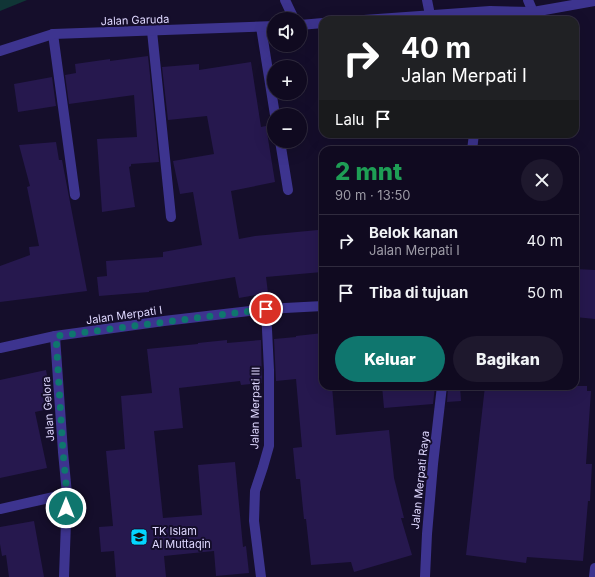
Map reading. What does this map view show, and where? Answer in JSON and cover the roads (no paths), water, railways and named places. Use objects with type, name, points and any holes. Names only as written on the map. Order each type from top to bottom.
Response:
[{"type":"street","points":[[285,0],[291,12]]},
{"type":"street","points":[[427,0],[430,15]]},
{"type":"street","points":[[528,0],[533,12]]},
{"type":"street","points":[[417,16],[489,16],[533,12],[595,1]]},
{"type":"street","points":[[307,24],[319,23]]},
{"type":"street","points":[[261,27],[274,108]]},
{"type":"street","name":"Jalan Garuda","points":[[0,51],[53,34],[267,27]]},
{"type":"street","points":[[152,31],[172,217]]},
{"type":"street","points":[[53,34],[75,196]]},
{"type":"street","points":[[281,148],[288,190]]},
{"type":"street","name":"Jalan Merpati I","points":[[0,348],[56,336],[266,309],[319,306]]},
{"type":"street","name":"Jalan Merpati III","points":[[261,577],[254,521],[255,491],[268,446],[266,309]]},
{"type":"street","name":"Jalan Gelora","points":[[56,336],[67,494],[64,577]]},
{"type":"street","name":"Jalan Merpati Raya","points":[[425,577],[433,464],[442,390]]},
{"type":"street","points":[[0,509],[67,494]]},
{"type":"street","points":[[594,577],[595,568]]},
{"type":"place","name":"TK Islam Al Muttaqin","points":[[139,537]]}]
